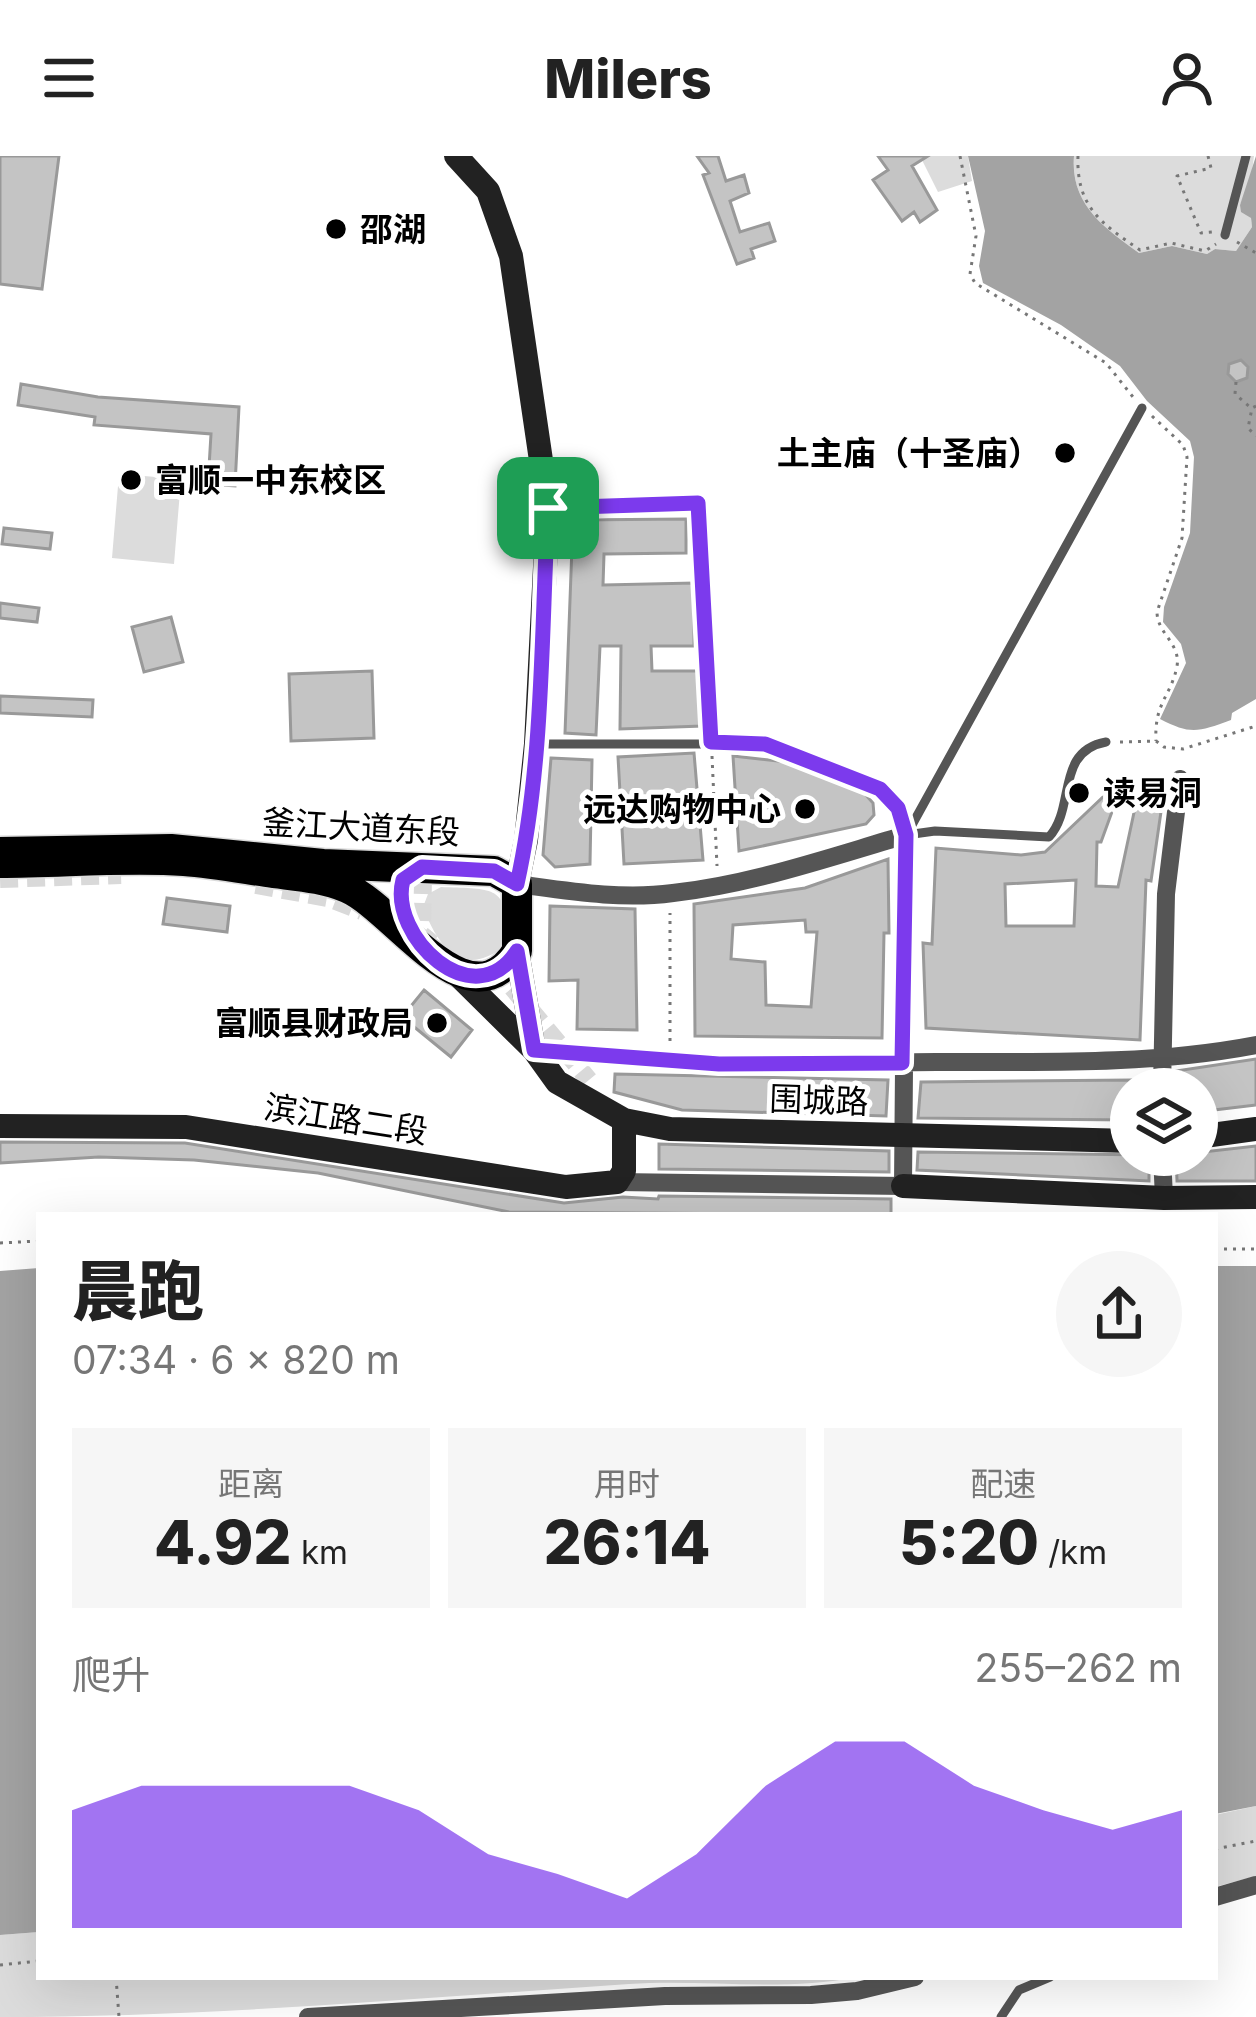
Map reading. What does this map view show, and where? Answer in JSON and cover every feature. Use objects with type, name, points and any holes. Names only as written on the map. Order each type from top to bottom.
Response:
[{"type":"main road","name":"釜江大道东段","points":[[0,852],[171,849],[323,864],[494,871],[517,884]]},
{"type":"main road","name":"釜江大道东段","points":[[0,863],[183,861],[325,880],[351,889],[459,976]]},
{"type":"main road","points":[[419,944],[400,891],[403,880],[422,867]]},
{"type":"main road","points":[[459,976],[480,978],[498,973],[517,951],[517,884]]},
{"type":"street","points":[[457,156],[488,191],[511,256],[548,508],[536,744],[517,884],[601,895],[670,894],[718,886],[906,835],[903,1186]]},
{"type":"street","points":[[1162,1068],[1166,894],[1180,779]]},
{"type":"street","points":[[517,951],[534,1050],[670,1061],[902,1063],[1206,1054],[1256,1045]]},
{"type":"street","name":"围城路","points":[[459,976],[534,1050],[557,1082],[624,1120],[670,1129],[1110,1141]]},
{"type":"street","points":[[617,1182],[624,1171],[624,1120]]},
{"type":"street","name":"滨江路二段","points":[[0,1126],[186,1127],[566,1186],[617,1182]]},
{"type":"street","points":[[1218,1134],[1256,1129]]},
{"type":"street","points":[[1163,1176],[1164,1198]]},
{"type":"street","points":[[617,1182],[1256,1197]]},
{"type":"street","points":[[1218,1896],[1256,1886]]},
{"type":"street","points":[[308,2017],[665,1996],[812,1995],[902,1980]]},
{"type":"lane","points":[[1225,235],[1246,156]]},
{"type":"lane","points":[[906,835],[1142,408]]},
{"type":"lane","points":[[906,835],[935,831],[1049,837],[1056,829],[1078,756],[1090,745],[1106,742]]},
{"type":"lane","points":[[536,744],[765,744],[880,789],[898,808],[906,835]]},
{"type":"lane","points":[[1000,2017],[1019,1990],[1043,1980]]},
{"type":"path","points":[[960,156],[976,236],[970,274],[975,284],[1106,364],[1142,408],[1183,445],[1187,457],[1182,538],[1157,612],[1157,625],[1178,657],[1177,669],[1155,717],[1156,741]]},
{"type":"path","points":[[1078,156],[1078,172],[1094,218],[1140,250],[1171,243],[1205,251],[1225,235]]},
{"type":"path","points":[[1208,156],[1211,168],[1178,176],[1201,233],[1225,235],[1256,253]]},
{"type":"path","points":[[1236,382],[1235,394],[1254,407],[1248,428],[1256,436]]},
{"type":"path","points":[[548,508],[698,503],[718,886]]},
{"type":"path","points":[[1106,742],[1156,741],[1183,749],[1256,726]]},
{"type":"path","points":[[670,894],[670,1061]]},
{"type":"path","points":[[0,1243],[36,1241]]},
{"type":"path","points":[[1218,1249],[1256,1249]]},
{"type":"path","points":[[1218,1848],[1256,1841]]},
{"type":"path","points":[[0,1965],[36,1961]]},
{"type":"path","points":[[116,1980],[119,2017]]},
{"type":"shaded area","points":[[920,156],[968,156],[972,181],[938,192]]},
{"type":"shaded area","points":[[968,156],[1074,156],[1074,173],[1084,201],[1126,244],[1139,253],[1172,246],[1207,254],[1215,249],[1236,251],[1252,227],[1240,205],[1256,156],[1256,699],[1232,713],[1231,720],[1195,730],[1160,719],[1186,663],[1181,644],[1163,622],[1190,533],[1194,457],[1190,441],[1147,401],[1120,366],[1061,325],[983,283],[979,266],[985,231]]},
{"type":"shaded area","points":[[1074,156],[1254,156],[1240,205],[1252,227],[1236,251],[1215,249],[1207,254],[1172,246],[1139,253],[1092,213],[1078,188]]},
{"type":"shaded area","points":[[119,474],[181,479],[174,564],[112,558]]},
{"type":"shaded area","points":[[441,887],[496,894],[505,912],[504,947],[476,959],[453,954],[423,907],[428,894]]},
{"type":"shaded area","points":[[1218,1266],[1256,1266],[1256,1806],[1218,1813]]},
{"type":"shaded area","points":[[36,1268],[36,1932],[0,1935],[0,1271]]},
{"type":"shaded area","points":[[1256,1806],[1256,1876],[1218,1886],[1218,1814]]},
{"type":"shaded area","points":[[36,1932],[36,1980],[836,1980],[629,1984],[236,2010],[0,2017],[0,1935]]},
{"type":"building","points":[[0,156],[59,156],[42,289],[0,284]]},
{"type":"building","points":[[697,156],[718,156],[726,181],[744,175],[749,193],[730,201],[740,232],[769,223],[775,241],[751,249],[754,258],[737,264],[703,175],[709,173]]},
{"type":"building","points":[[878,156],[928,156],[912,166],[937,210],[920,222],[914,212],[902,221],[873,180],[888,170]]},
{"type":"building","points":[[1241,360],[1248,367],[1247,378],[1236,382],[1228,374],[1229,364]]},
{"type":"building","points":[[21,384],[98,397],[239,407],[235,486],[208,484],[211,434],[94,425],[95,417],[18,405]]},
{"type":"building","points":[[686,519],[686,553],[604,554],[603,585],[694,583],[694,646],[651,646],[652,671],[699,671],[702,726],[620,729],[621,646],[600,646],[596,735],[565,733],[573,520]]},
{"type":"building","points":[[4,528],[52,533],[50,549],[2,544]]},
{"type":"building","points":[[0,603],[39,608],[37,622],[0,618]]},
{"type":"building","points":[[171,617],[183,662],[144,672],[132,627]]},
{"type":"building","points":[[372,671],[374,738],[291,741],[289,674]]},
{"type":"building","points":[[0,696],[93,700],[92,717],[0,713]]},
{"type":"building","points":[[694,753],[703,860],[624,864],[618,757]]},
{"type":"building","name":"远达购物中心","points":[[733,756],[787,762],[845,785],[865,794],[873,803],[874,815],[866,824],[739,851]]},
{"type":"building","points":[[551,758],[592,760],[590,864],[555,867],[543,855]]},
{"type":"building","points":[[1125,776],[1101,842],[1097,842],[1096,886],[1118,887],[1141,780],[1165,784],[1151,881],[1146,880],[1140,1040],[926,1028],[923,943],[932,944],[936,848],[1021,855],[1045,852]],"holes":[[[1076,880],[1074,926],[1006,926],[1005,884]]]},
{"type":"building","points":[[888,859],[882,1038],[695,1036],[694,904],[805,888]],"holes":[[[805,920],[806,932],[817,932],[811,1007],[766,1005],[765,962],[731,959],[733,925]]]},
{"type":"building","points":[[167,898],[230,906],[227,932],[163,924]]},
{"type":"building","points":[[550,906],[635,909],[637,1030],[577,1029],[578,980],[549,981]]},
{"type":"building","name":"富顺县财政局","points":[[424,990],[472,1030],[451,1057],[402,1017]]},
{"type":"building","points":[[1256,1059],[1256,1105],[1218,1110],[1218,1068],[1196,1068]]},
{"type":"building","points":[[615,1074],[888,1080],[886,1116],[682,1110],[614,1092]]},
{"type":"building","points":[[1110,1080],[1110,1120],[918,1118],[921,1082]]},
{"type":"building","points":[[0,1142],[185,1143],[564,1203],[659,1196],[891,1199],[891,1212],[509,1212],[318,1173],[194,1160],[99,1157],[0,1163]]},
{"type":"building","points":[[659,1144],[889,1151],[889,1172],[659,1169]]},
{"type":"building","points":[[1256,1146],[1256,1181],[1177,1181],[1177,1176],[1218,1176],[1218,1150]]},
{"type":"building","points":[[918,1152],[1110,1154],[1110,1176],[1149,1176],[1149,1181],[917,1170]]},
{"type":"tunnel","points":[[0,879],[121,875]]},
{"type":"tunnel","points":[[423,876],[422,935],[433,944]]},
{"type":"tunnel","points":[[256,885],[328,898],[362,911]]},
{"type":"tunnel","points":[[495,967],[589,1080]]},
{"type":"place","name":"邵湖","points":[[336,229]]},
{"type":"place","name":"土主庙（十圣庙）","points":[[1065,453]]},
{"type":"place","name":"富顺一中东校区","points":[[131,480]]},
{"type":"place","name":"读易洞","points":[[1079,793]]},
{"type":"place","name":"远达购物中心","points":[[805,809]]},
{"type":"place","name":"富顺县财政局","points":[[437,1023]]},
{"type":"route","points":[[698,503],[711,742],[765,744],[803,756],[880,789],[898,808],[906,835],[902,1063],[719,1064],[534,1050],[517,951],[498,973],[480,978],[459,976],[419,944],[400,891],[403,880],[422,867],[494,871],[517,884],[536,744],[548,508],[698,503]]}]
